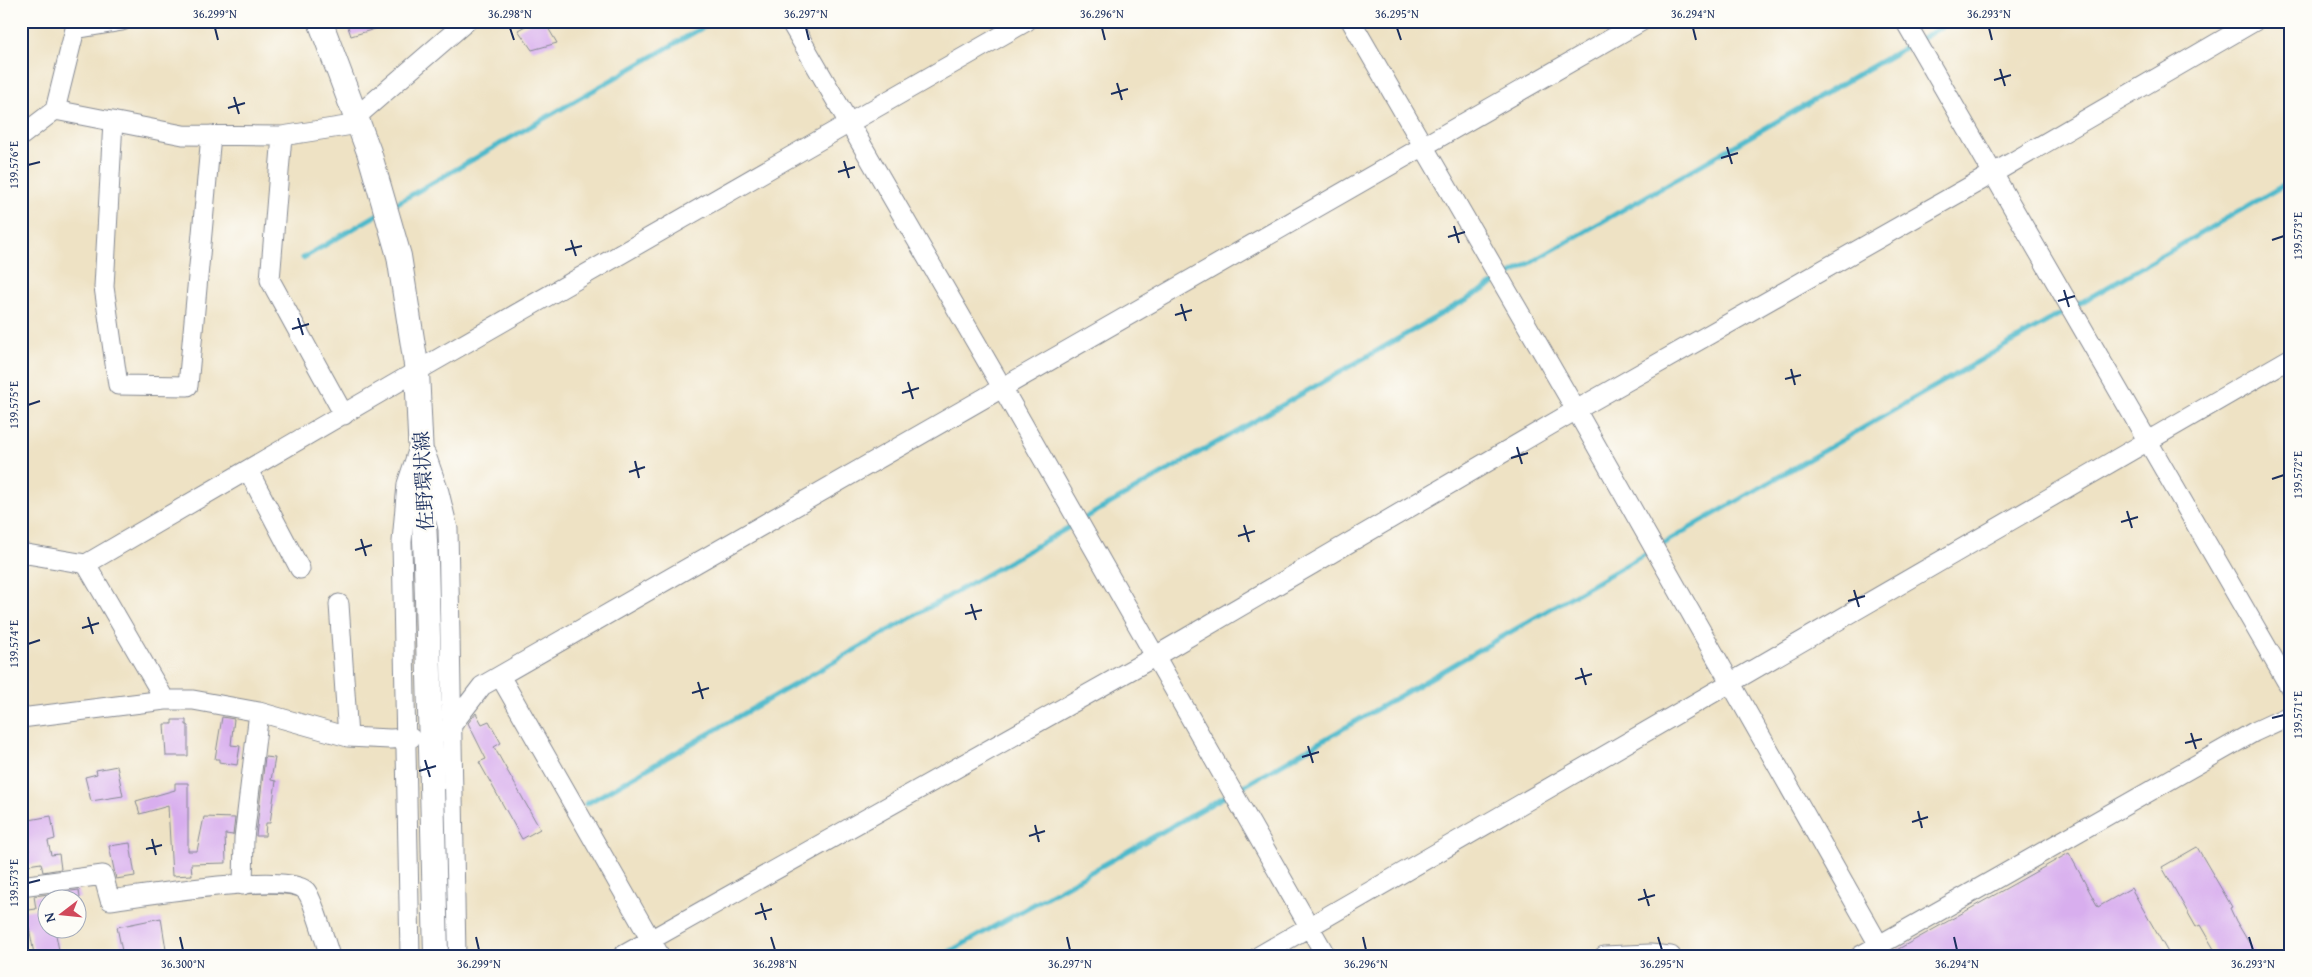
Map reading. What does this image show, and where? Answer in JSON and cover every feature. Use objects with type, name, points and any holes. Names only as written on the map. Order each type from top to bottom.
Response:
[{"type":"main road","name":"佐野環状線","points":[[320,21],[357,120],[399,256],[418,371],[436,956]]},
{"type":"street","points":[[21,136],[55,110],[73,25],[122,21]]},
{"type":"street","points":[[55,110],[183,135],[211,136],[282,136],[357,120],[467,21]]},
{"type":"street","points":[[790,21],[1003,389],[1326,956]]},
{"type":"street","points":[[21,553],[86,564],[1027,21]]},
{"type":"street","points":[[1351,21],[1576,410],[1879,945]]},
{"type":"street","points":[[448,728],[477,690],[500,676],[1642,21]]},
{"type":"street","points":[[1906,21],[1992,174],[2291,689]]},
{"type":"street","points":[[622,956],[1154,657],[1576,410],[1992,174],[2255,21]]},
{"type":"street","points":[[113,121],[104,287],[118,385],[188,386],[211,136]]},
{"type":"street","points":[[282,136],[270,280],[344,415]]},
{"type":"street","points":[[1260,956],[2291,358]]},
{"type":"street","points":[[421,443],[439,492],[448,530],[448,728],[456,956]]},
{"type":"street","points":[[410,956],[408,738],[402,542],[407,484],[421,443]]},
{"type":"street","points":[[248,470],[300,570]]},
{"type":"street","points":[[86,564],[165,700]]},
{"type":"street","points":[[339,604],[348,737]]},
{"type":"street","points":[[500,676],[660,956]]},
{"type":"street","points":[[21,718],[165,700],[193,700],[259,712],[348,737],[408,738]]},
{"type":"street","points":[[243,885],[244,838],[259,712]]},
{"type":"street","points":[[1860,956],[2254,732],[2291,715]]},
{"type":"street","points":[[409,870],[453,871]]},
{"type":"street","points":[[21,886],[103,875],[110,900],[224,884],[296,884],[307,891],[330,956]]},
{"type":"street","points":[[1604,956],[1650,954],[1671,956]]},
{"type":"building","points":[[346,21],[388,21],[388,25],[351,36]]},
{"type":"building","points":[[534,21],[544,21],[557,43],[532,50],[518,30]]},
{"type":"building","points":[[476,713],[482,724],[489,721],[501,743],[494,747],[540,829],[522,839],[479,762],[486,759],[468,723]]},
{"type":"building","points":[[222,717],[234,719],[231,745],[240,746],[237,765],[219,762],[219,759],[215,759]]},
{"type":"building","points":[[172,720],[186,720],[186,725],[188,725],[188,756],[166,756],[164,724],[172,724]]},
{"type":"building","points":[[265,757],[275,758],[271,780],[276,781],[270,823],[266,823],[265,836],[256,836]]},
{"type":"building","points":[[117,766],[123,796],[91,801],[85,777],[97,774],[96,770]]},
{"type":"building","points":[[175,783],[188,783],[188,851],[197,851],[204,817],[235,818],[233,835],[225,834],[226,863],[191,864],[192,875],[172,876],[168,806],[140,814],[136,801],[175,790]]},
{"type":"building","points":[[51,816],[55,839],[48,841],[51,855],[59,854],[61,869],[43,872],[41,863],[21,866],[21,852],[29,851],[24,821]]},
{"type":"building","points":[[130,843],[135,876],[116,879],[109,846]]},
{"type":"building","points":[[2197,847],[2232,907],[2230,908],[2236,921],[2257,956],[2218,956],[2200,925],[2196,927],[2162,867]]},
{"type":"building","points":[[2069,853],[2098,907],[2131,888],[2170,956],[1886,956]]},
{"type":"building","points":[[38,895],[38,940],[57,940],[59,950],[34,954],[29,927],[25,928],[22,911],[36,909],[34,896]]},
{"type":"building","points":[[161,918],[167,956],[123,956],[117,927]]},
{"type":"waterway","points":[[392,206],[714,21]]},
{"type":"waterway","points":[[1921,39],[1951,21]]},
{"type":"waterway","points":[[1504,278],[1913,43]]},
{"type":"waterway","points":[[2075,306],[2291,181]]},
{"type":"waterway","points":[[303,258],[380,213]]},
{"type":"waterway","points":[[586,804],[1497,282]]},
{"type":"waterway","points":[[1237,790],[2067,310]]},
{"type":"waterway","points":[[942,956],[1229,794]]}]
